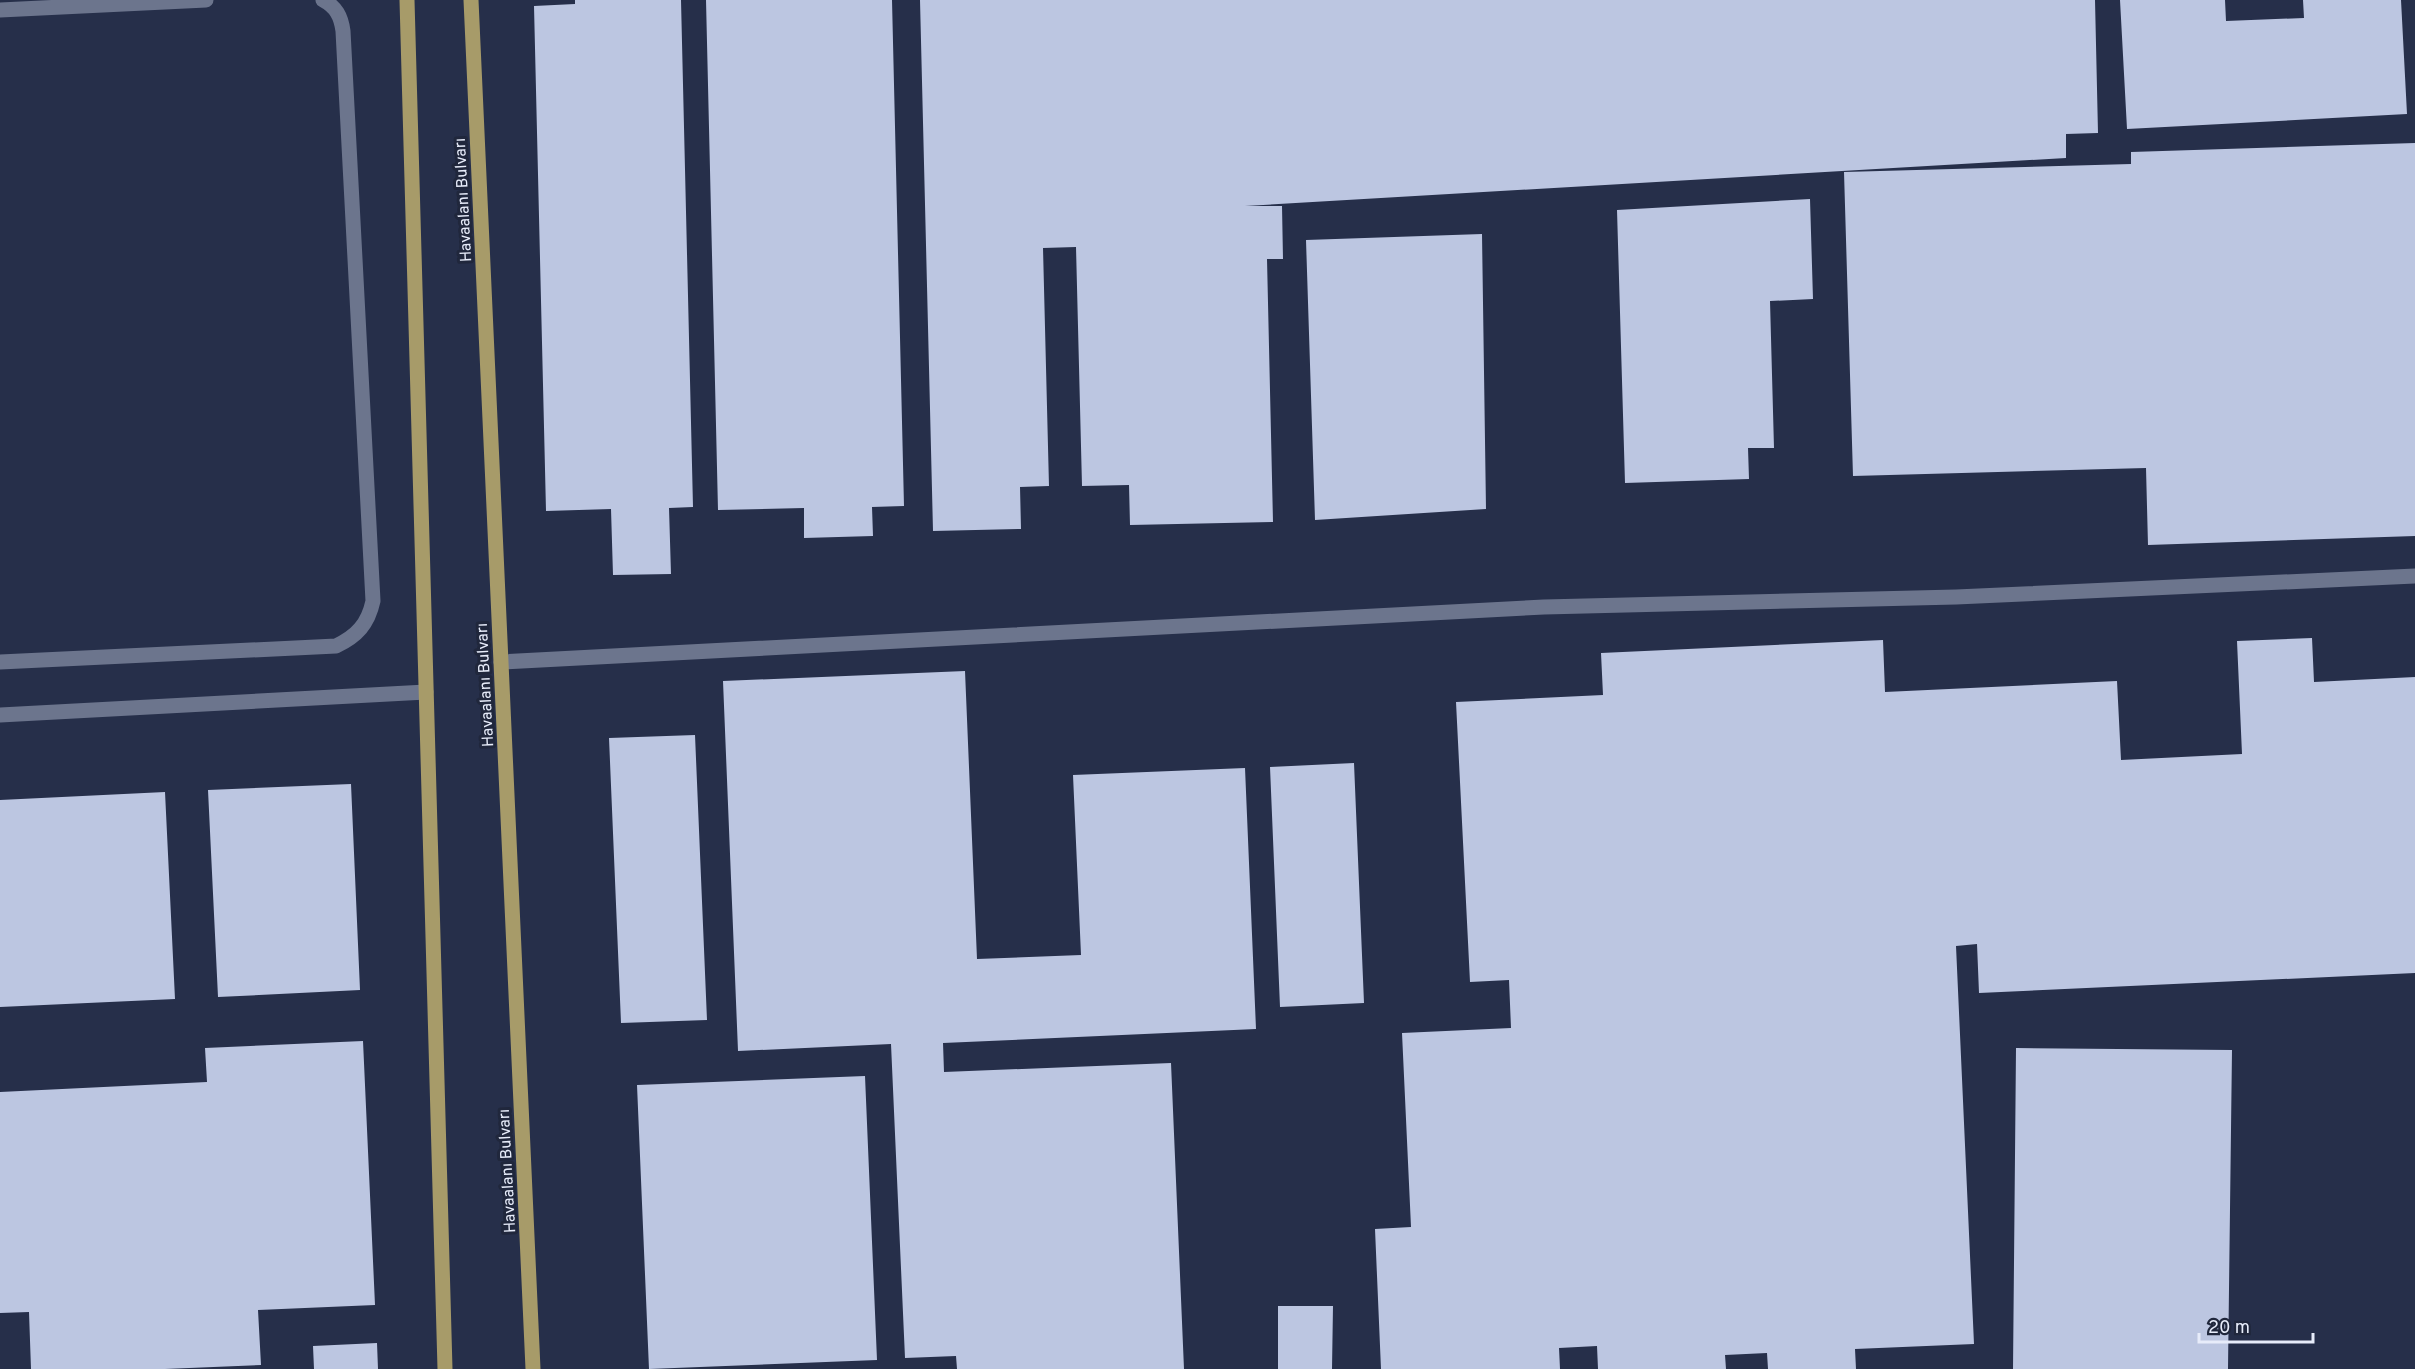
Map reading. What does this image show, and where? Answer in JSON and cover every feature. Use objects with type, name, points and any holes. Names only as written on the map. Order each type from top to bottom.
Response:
[{"type":"main road","points":[[407,0],[445,1369]]},
{"type":"main road","name":"Havaalanı Bulvarı","points":[[471,0],[533,1369]]},
{"type":"street","points":[[0,10],[206,0]]},
{"type":"street","points":[[0,662],[336,646],[351,639],[363,628],[370,615],[373,601],[343,31],[338,13],[332,5],[323,0]]},
{"type":"street","points":[[501,662],[1544,608],[1956,597],[2415,576]]},
{"type":"street","points":[[0,715],[426,692]]},
{"type":"shaded area","points":[[0,0],[2415,0],[2415,1369],[0,1369]]},
{"type":"building","points":[[575,0],[681,0],[693,507],[669,508],[671,574],[613,575],[611,509],[546,511],[534,6],[575,4]]},
{"type":"building","points":[[706,0],[892,0],[904,506],[872,507],[873,536],[804,538],[804,508],[718,510]]},
{"type":"building","points":[[920,0],[2095,0],[2098,133],[2066,134],[2066,158],[1245,206],[1282,206],[1283,259],[1267,259],[1273,522],[1130,525],[1129,485],[1082,486],[1076,247],[1043,248],[1049,486],[1020,487],[1021,529],[933,531]]},
{"type":"building","points":[[2120,0],[2225,0],[2226,21],[2304,18],[2303,0],[2401,0],[2407,114],[2127,129]]},
{"type":"building","points":[[2415,143],[2415,536],[2148,545],[2146,468],[1853,476],[1844,172],[2131,164],[2131,152]]},
{"type":"building","points":[[1810,199],[1813,299],[1770,301],[1774,448],[1748,448],[1749,479],[1625,483],[1617,210]]},
{"type":"building","points":[[1482,234],[1486,509],[1315,520],[1306,240]]},
{"type":"building","points":[[2312,638],[2314,682],[2415,677],[2415,973],[1979,993],[1977,944],[1956,946],[1974,1344],[1855,1349],[1856,1369],[1768,1369],[1767,1353],[1725,1355],[1726,1369],[1598,1369],[1597,1346],[1559,1348],[1560,1369],[1381,1369],[1375,1229],[1411,1227],[1402,1033],[1511,1028],[1509,980],[1470,982],[1456,702],[1603,695],[1601,653],[1883,640],[1885,692],[2117,681],[2121,760],[2242,754],[2237,641]]},
{"type":"building","points":[[965,671],[977,959],[1081,955],[1073,775],[1245,768],[1256,1029],[943,1043],[944,1072],[1171,1063],[1184,1369],[957,1369],[956,1356],[905,1358],[891,1044],[738,1051],[723,681]]},
{"type":"building","points":[[695,735],[707,1020],[621,1023],[609,738]]},
{"type":"building","points":[[1354,763],[1364,1003],[1280,1007],[1270,767]]},
{"type":"building","points":[[351,784],[360,990],[218,997],[208,790]]},
{"type":"building","points":[[165,792],[175,999],[0,1007],[0,800]]},
{"type":"building","points":[[363,1041],[375,1305],[258,1310],[261,1365],[165,1369],[31,1369],[29,1312],[0,1313],[0,1092],[207,1082],[205,1048]]},
{"type":"building","points":[[2016,1048],[2232,1050],[2228,1369],[2013,1369]]},
{"type":"building","points":[[865,1076],[877,1360],[649,1369],[637,1085]]},
{"type":"building","points":[[1278,1306],[1333,1306],[1332,1369],[1278,1369]]},
{"type":"building","points":[[377,1343],[378,1369],[314,1369],[313,1346]]}]
